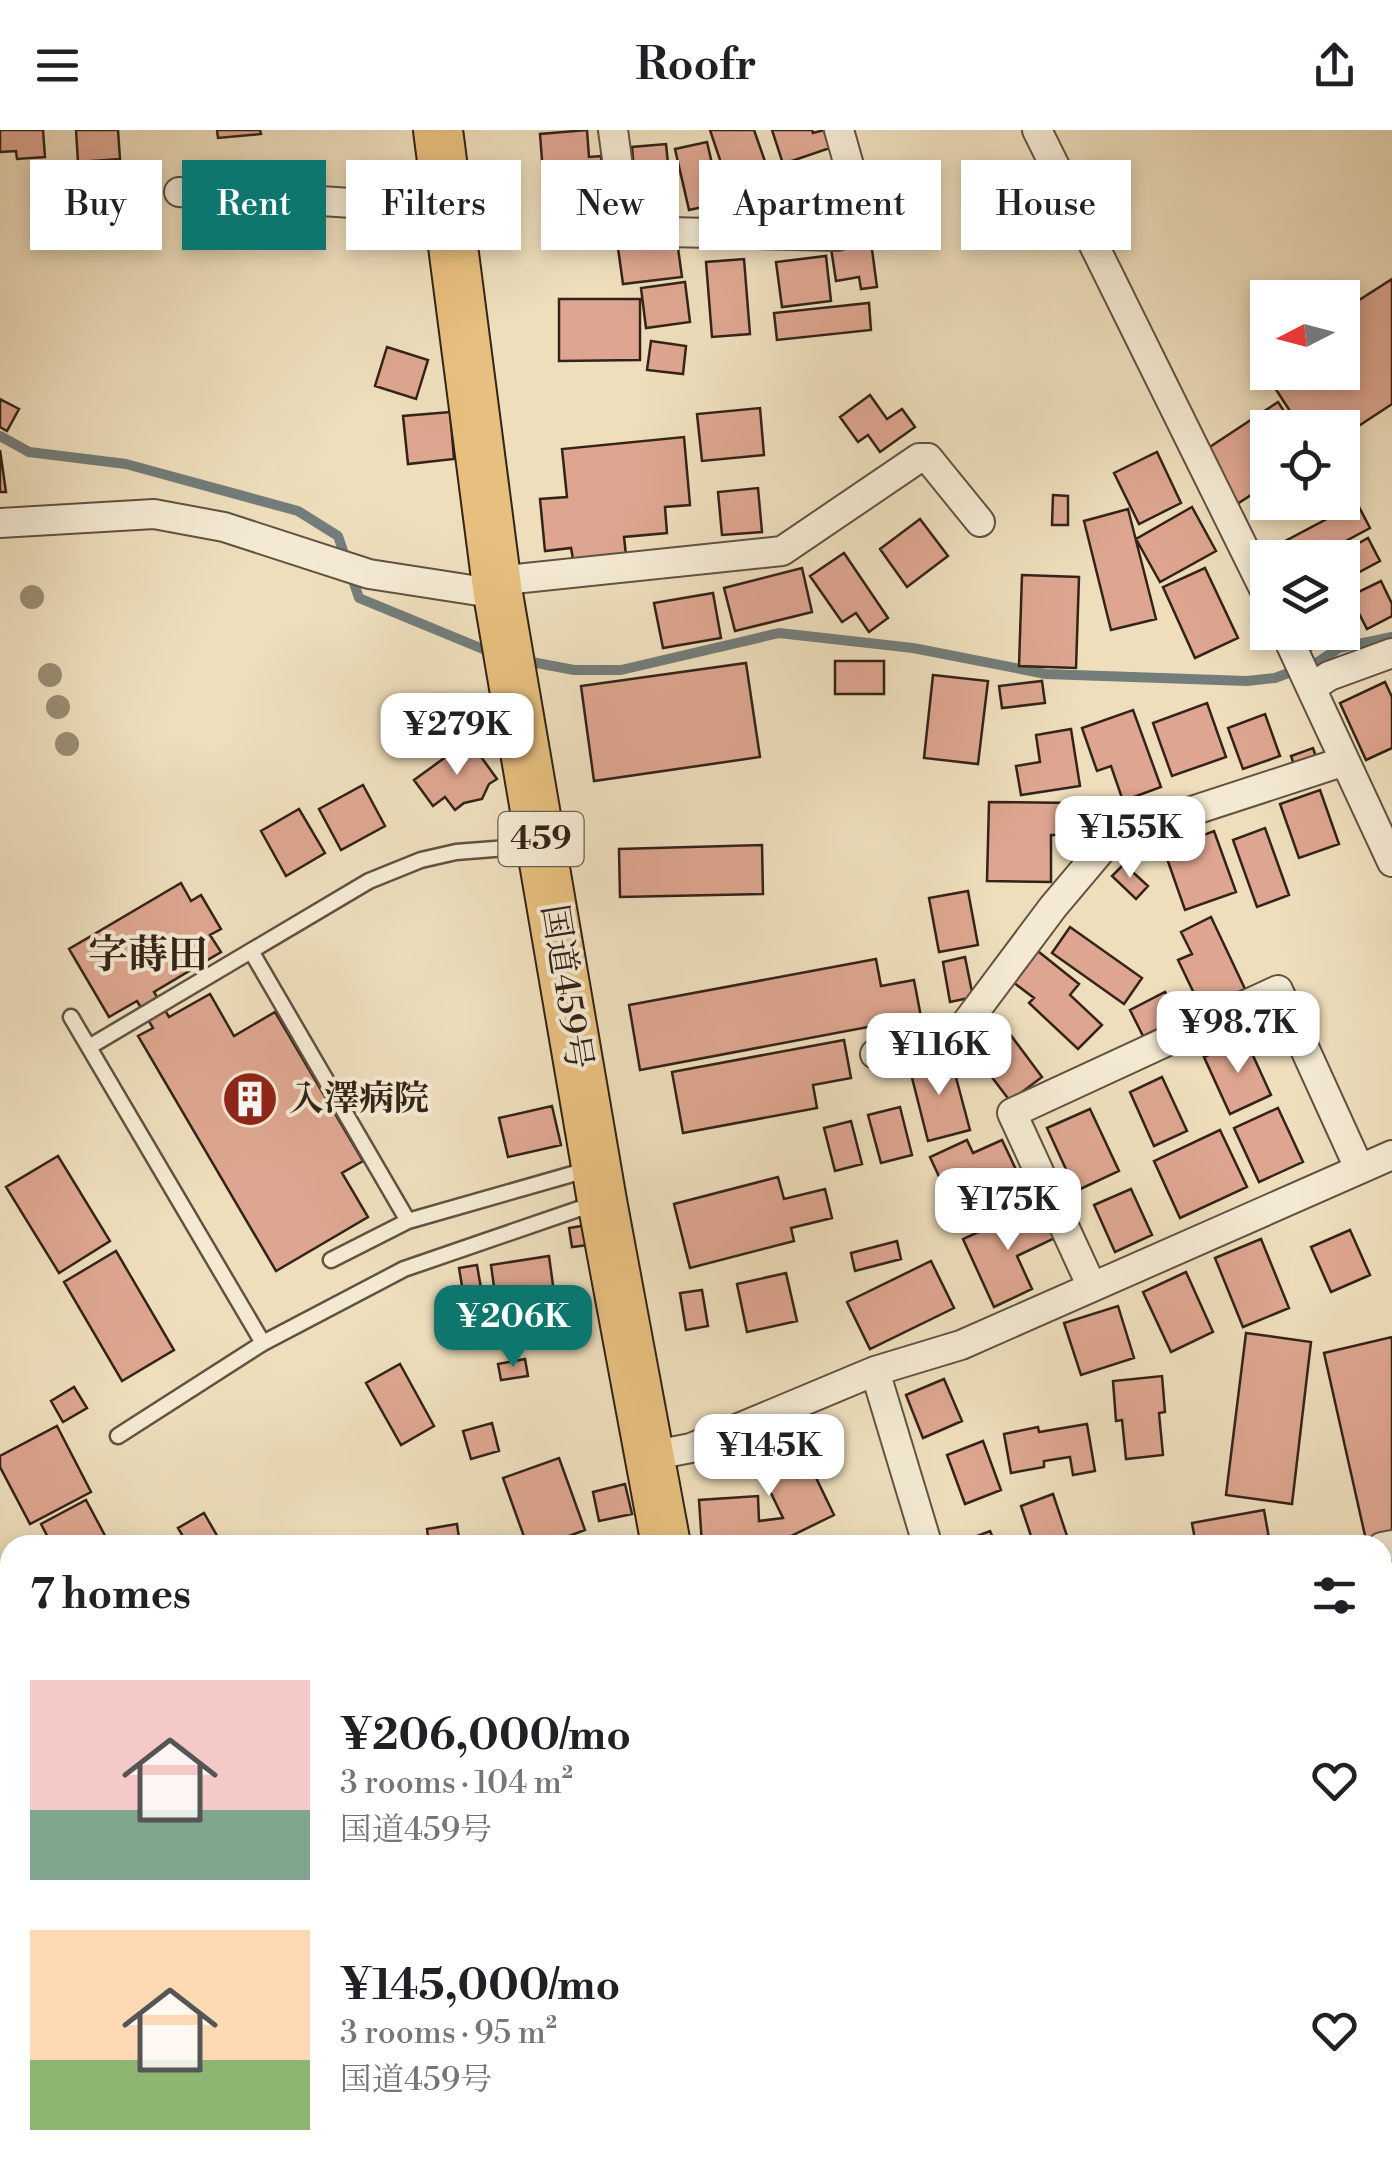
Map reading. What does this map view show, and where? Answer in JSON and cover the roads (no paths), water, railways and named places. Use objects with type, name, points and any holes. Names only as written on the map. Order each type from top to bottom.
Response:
[{"type":"highway","name":"国道459号","points":[[447,160],[448,131]]},
{"type":"highway","name":"国道459号","points":[[452,250],[497,587],[599,1184],[664,1535]]},
{"type":"street","points":[[612,130],[627,232],[838,236],[861,218],[838,130]]},
{"type":"street","points":[[1037,130],[1250,560]]},
{"type":"street","points":[[179,192],[346,203]]},
{"type":"street","points":[[0,523],[154,514],[224,527],[354,570],[438,587],[497,587],[782,551],[918,458],[928,458],[980,522]]},
{"type":"street","points":[[1294,650],[1392,862]]},
{"type":"street","points":[[1308,682],[1392,653]]},
{"type":"street","points":[[875,1054],[948,1041],[964,1026],[1053,906],[1112,837],[1345,761]]},
{"type":"street","points":[[1092,1287],[1012,1113],[1278,990],[1360,1168]]},
{"type":"street","points":[[650,1456],[691,1448],[876,1371],[961,1345],[1392,1155]]},
{"type":"street","points":[[876,1371],[925,1535]]},
{"type":"lane","points":[[89,1047],[369,881],[421,860],[456,852],[542,846]]},
{"type":"lane","points":[[251,950],[408,1221]]},
{"type":"lane","points":[[71,1017],[263,1342]]},
{"type":"lane","points":[[331,1260],[408,1221],[599,1184]]},
{"type":"lane","points":[[118,1436],[263,1342],[404,1268],[599,1184]]},
{"type":"waterway","points":[[0,436],[29,452],[126,464],[298,511],[338,536],[359,598],[495,654]]},
{"type":"waterway","points":[[521,660],[574,670],[621,670],[779,633],[913,648],[1046,674],[1247,681],[1275,678],[1318,662],[1339,648],[1392,637]]},
{"type":"place","name":"入澤病院","points":[[250,1099]]},
{"type":"district","name":"字蒔田","points":[[148,956]]}]
